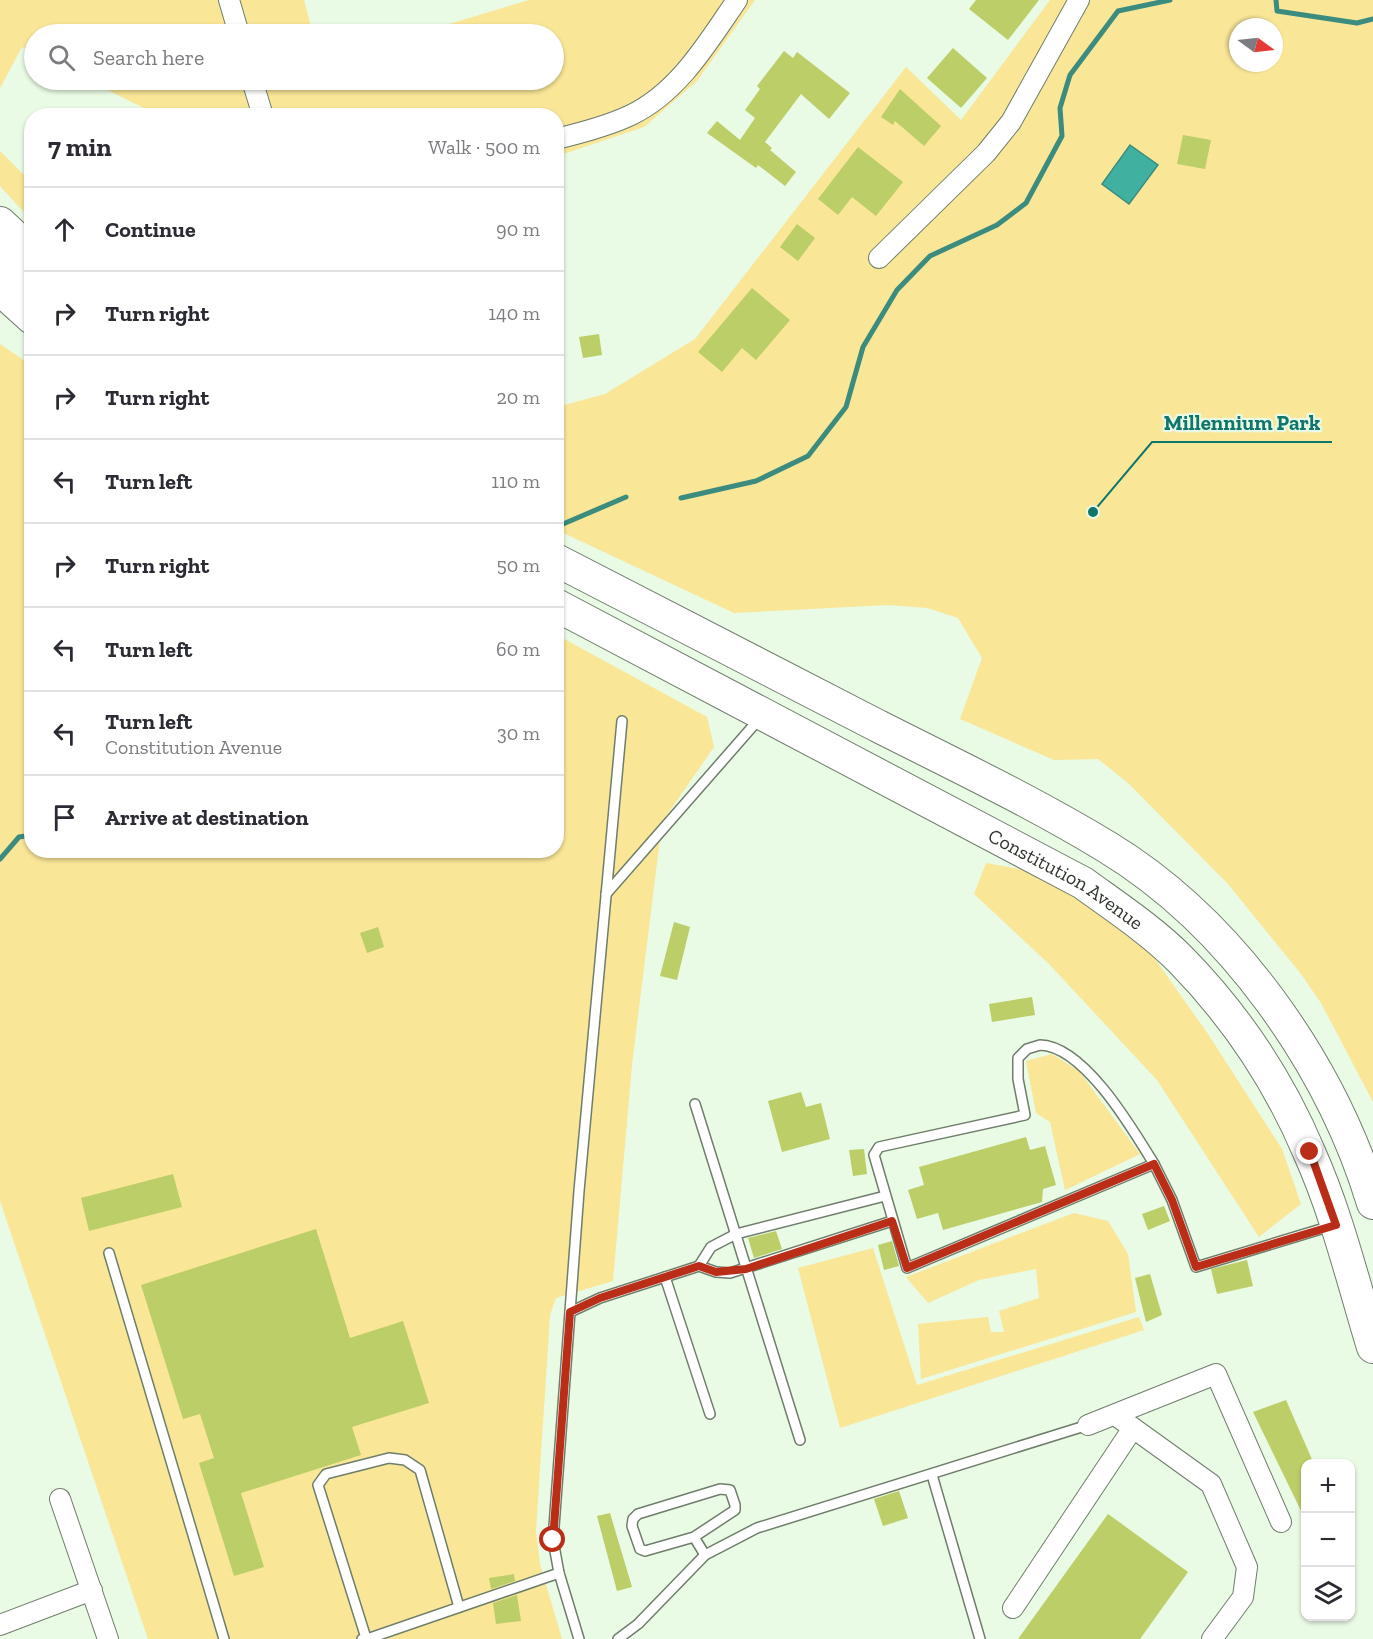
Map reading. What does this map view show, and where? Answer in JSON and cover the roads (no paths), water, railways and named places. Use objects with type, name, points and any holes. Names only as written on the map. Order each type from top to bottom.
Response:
[{"type":"main road","points":[[0,224],[24,246]]},
{"type":"main road","points":[[0,256],[24,276]]},
{"type":"main road","points":[[0,290],[24,312]]},
{"type":"main road","points":[[0,303],[24,315]]},
{"type":"main road","points":[[564,564],[988,782],[1108,848],[1187,908],[1241,964],[1284,1022],[1314,1068],[1342,1120],[1373,1203]]},
{"type":"main road","name":"Constitution Avenue","points":[[564,609],[1083,883],[1136,922],[1179,959],[1220,1004],[1254,1051],[1310,1152],[1336,1225],[1373,1347]]},
{"type":"street","points":[[229,0],[236,24]]},
{"type":"street","points":[[564,136],[632,115],[663,94],[687,69],[737,0]]},
{"type":"street","points":[[879,258],[986,153],[1011,122],[1079,0]]},
{"type":"street","points":[[255,90],[261,108]]},
{"type":"street","points":[[1088,1425],[1216,1374],[1281,1522]]},
{"type":"street","points":[[1115,1415],[1211,1484],[1247,1568],[1243,1597],[1212,1639]]},
{"type":"street","points":[[1013,1608],[1132,1428]]},
{"type":"street","points":[[60,1498],[108,1639]]},
{"type":"street","points":[[0,1625],[92,1590]]},
{"type":"lane","points":[[606,894],[764,714]]},
{"type":"lane","points":[[579,1639],[559,1573],[553,1540],[570,1312],[622,721]]},
{"type":"lane","points":[[1154,1164],[907,1268],[874,1155],[879,1147],[1025,1115],[1018,1078],[1018,1058],[1028,1049],[1040,1045],[1053,1045],[1077,1060],[1126,1118],[1154,1164],[1172,1200],[1196,1267],[1336,1225]]},
{"type":"lane","points":[[695,1104],[800,1440]]},
{"type":"lane","points":[[699,1266],[711,1247],[736,1234],[885,1196]]},
{"type":"lane","points":[[570,1312],[600,1298],[699,1266],[716,1272],[746,1269],[892,1221]]},
{"type":"lane","points":[[109,1253],[224,1639]]},
{"type":"lane","points":[[665,1277],[710,1414]]},
{"type":"lane","points":[[618,1639],[638,1624],[705,1555],[758,1528],[1088,1425]]},
{"type":"lane","points":[[459,1607],[420,1470],[405,1460],[389,1458],[326,1474],[318,1485],[365,1639],[559,1573]]},
{"type":"lane","points":[[932,1475],[980,1639]]},
{"type":"lane","points":[[720,1489],[730,1490],[735,1510],[694,1537],[645,1551],[640,1548],[632,1526],[633,1519],[638,1514],[720,1489]]},
{"type":"lane","points":[[694,1537],[705,1555]]},
{"type":"water","points":[[1130,145],[1158,165],[1129,204],[1102,184]]},
{"type":"waterway","points":[[681,498],[756,481],[808,456],[846,407],[863,347],[897,290],[930,256],[997,225],[1026,203],[1062,136],[1060,108],[1070,75],[1118,11],[1170,0]]},
{"type":"waterway","points":[[1276,0],[1277,11],[1357,23],[1373,19]]},
{"type":"waterway","points":[[564,524],[626,497]]},
{"type":"waterway","points":[[0,859],[19,837],[24,836]]},
{"type":"place","name":"Millennium Park","points":[[1093,512]]}]
